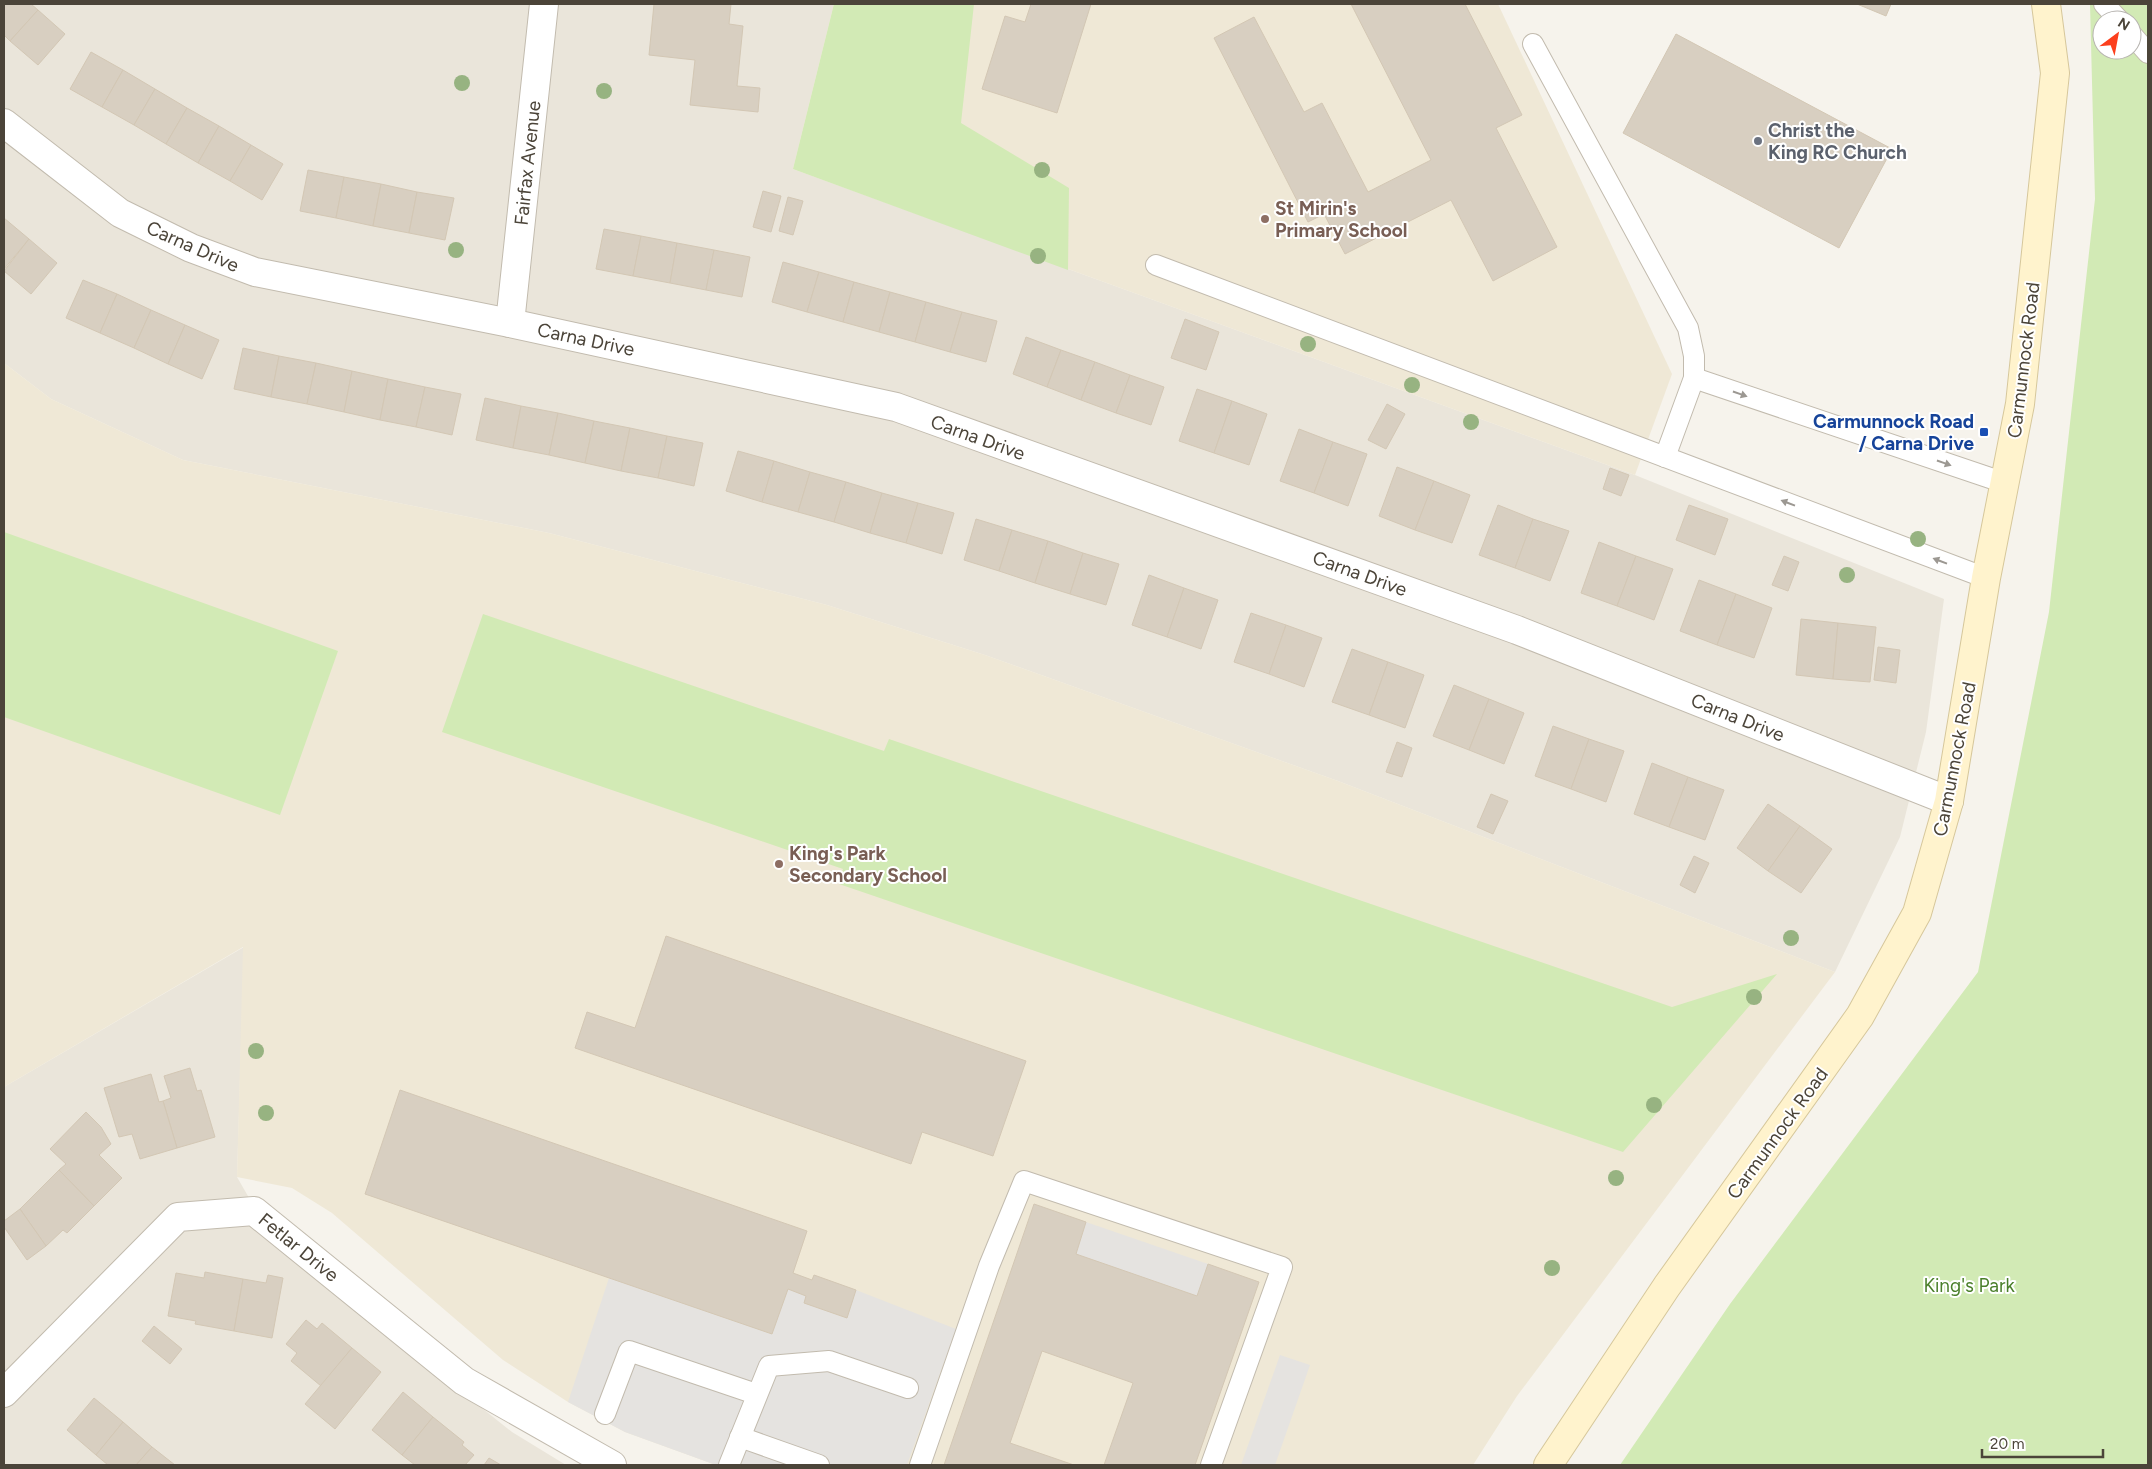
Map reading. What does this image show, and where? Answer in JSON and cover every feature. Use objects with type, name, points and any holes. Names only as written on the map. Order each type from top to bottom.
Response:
[{"type":"main road","name":"Carmunnock Road","points":[[1548,1465],[1667,1286],[1860,1016],[1917,912],[1949,801],[1986,578],[2020,404],[2055,73],[2046,4]]},
{"type":"street","name":"Fairfax Avenue","points":[[510,323],[544,4]]},
{"type":"street","name":"Carna Drive","points":[[4,123],[120,213],[191,248],[254,272],[510,323],[896,407],[1517,630],[1949,801]]},
{"type":"street","name":"Fetlar Drive","points":[[4,1393],[178,1216],[254,1211],[464,1381],[612,1465]]},
{"type":"lane","points":[[1534,44],[1688,328],[1694,356],[1694,378],[1665,457]]},
{"type":"lane","points":[[1156,265],[1986,578]]},
{"type":"lane","points":[[1694,378],[2005,483]]},
{"type":"lane","points":[[920,1465],[989,1266],[1024,1181],[1282,1268],[1212,1465]]},
{"type":"lane","points":[[605,1414],[629,1351],[756,1394]]},
{"type":"lane","points":[[729,1465],[768,1366],[829,1361],[908,1388]]},
{"type":"lane","points":[[740,1436],[819,1465]]},
{"type":"shaded area","points":[[4,4],[834,4],[793,169],[1635,475],[1944,599],[1926,732],[1900,837],[1835,972],[1338,781],[985,655],[827,605],[549,533],[183,460],[51,399],[4,363]]},
{"type":"shaded area","name":"St Mirin's Primary School","points":[[834,4],[1498,4],[1672,374],[1635,475],[793,169]]},
{"type":"shaded area","name":"King's Park Secondary School","points":[[4,363],[51,399],[183,460],[549,533],[827,605],[985,655],[1338,781],[1835,972],[1517,1396],[1473,1465],[716,1465],[625,1432],[568,1402],[503,1360],[332,1213],[292,1188],[237,1177],[243,947],[4,1087]]},
{"type":"shaded area","points":[[244,947],[237,1177],[275,1243],[512,1432],[566,1465],[4,1465],[4,1087]]},
{"type":"shaded area","points":[[1086,1222],[1208,1264],[1197,1296],[1076,1254]]},
{"type":"shaded area","points":[[609,1278],[772,1334],[788,1289],[806,1296],[804,1303],[846,1318],[856,1290],[956,1329],[907,1465],[716,1465],[625,1432],[568,1402]]},
{"type":"shaded area","points":[[1280,1355],[1310,1365],[1275,1465],[1241,1465]]},
{"type":"green space","points":[[834,4],[974,4],[961,123],[1069,188],[1068,270],[793,169]]},
{"type":"green space","name":"King's Park","points":[[2090,4],[2148,4],[2148,1465],[1620,1465],[1730,1304],[1978,972],[2049,612],[2095,199]]},
{"type":"green space","points":[[4,532],[338,651],[280,815],[4,717]]},
{"type":"green space","points":[[483,614],[884,751],[889,739],[1672,1007],[1777,974],[1623,1152],[839,884],[843,869],[442,732]]},
{"type":"building","points":[[4,4],[31,4],[38,10],[10,41],[4,35]]},
{"type":"building","points":[[654,4],[731,4],[729,24],[743,26],[737,86],[760,88],[758,112],[690,105],[695,60],[649,55]]},
{"type":"building","points":[[1031,4],[1091,4],[1057,113],[982,89],[1005,16],[1025,22]]},
{"type":"building","points":[[1351,4],[1465,4],[1522,115],[1496,128],[1557,247],[1493,281],[1451,200],[1345,254],[1324,214],[1308,222],[1214,38],[1254,17],[1304,112],[1322,103],[1368,192],[1431,160]]},
{"type":"building","points":[[1857,4],[1891,4],[1886,16]]},
{"type":"building","points":[[38,10],[65,34],[38,65],[10,41]]},
{"type":"building","name":"Christ the King RC Church","points":[[1676,34],[1892,149],[1839,248],[1623,133]]},
{"type":"building","points":[[91,52],[123,70],[102,107],[70,89]]},
{"type":"building","points":[[123,70],[155,89],[134,125],[102,107]]},
{"type":"building","points":[[155,89],[187,108],[166,144],[134,125]]},
{"type":"building","points":[[187,108],[219,126],[198,163],[166,144]]},
{"type":"building","points":[[219,126],[251,145],[230,181],[198,163]]},
{"type":"building","points":[[251,145],[283,164],[262,200],[230,181]]},
{"type":"building","points":[[308,170],[344,177],[336,218],[300,211]]},
{"type":"building","points":[[344,177],[381,184],[373,226],[336,218]]},
{"type":"building","points":[[381,184],[417,192],[409,233],[373,226]]},
{"type":"building","points":[[763,191],[781,196],[771,232],[753,227]]},
{"type":"building","points":[[417,192],[454,198],[445,240],[409,233]]},
{"type":"building","points":[[788,197],[803,201],[793,235],[779,231]]},
{"type":"building","points":[[4,218],[29,239],[4,269]]},
{"type":"building","points":[[604,229],[641,236],[633,276],[596,269]]},
{"type":"building","points":[[641,236],[677,243],[670,283],[633,276]]},
{"type":"building","points":[[29,239],[57,263],[31,294],[4,271]]},
{"type":"building","points":[[677,243],[714,250],[706,290],[670,283]]},
{"type":"building","points":[[714,250],[750,257],[742,297],[706,290]]},
{"type":"building","points":[[783,262],[819,272],[807,312],[772,302]]},
{"type":"building","points":[[819,272],[854,282],[843,322],[807,312]]},
{"type":"building","points":[[83,280],[117,294],[100,333],[66,318]]},
{"type":"building","points":[[854,282],[890,292],[879,332],[843,322]]},
{"type":"building","points":[[890,292],[926,302],[915,342],[879,332]]},
{"type":"building","points":[[117,294],[151,310],[134,348],[100,333]]},
{"type":"building","points":[[926,302],[962,312],[950,352],[915,342]]},
{"type":"building","points":[[151,310],[185,325],[168,364],[134,348]]},
{"type":"building","points":[[962,312],[997,321],[986,362],[950,352]]},
{"type":"building","points":[[1185,319],[1219,332],[1206,370],[1171,358]]},
{"type":"building","points":[[185,325],[219,340],[202,379],[168,364]]},
{"type":"building","points":[[1026,337],[1061,350],[1047,387],[1013,374]]},
{"type":"building","points":[[243,348],[279,356],[271,397],[234,389]]},
{"type":"building","points":[[1061,350],[1095,362],[1081,400],[1047,387]]},
{"type":"building","points":[[279,356],[316,363],[307,404],[271,397]]},
{"type":"building","points":[[1095,362],[1130,375],[1116,413],[1081,400]]},
{"type":"building","points":[[316,363],[352,371],[344,412],[307,404]]},
{"type":"building","points":[[352,371],[388,379],[380,420],[344,412]]},
{"type":"building","points":[[1130,375],[1164,387],[1151,425],[1116,413]]},
{"type":"building","points":[[388,379],[425,387],[416,427],[380,420]]},
{"type":"building","points":[[425,387],[461,394],[452,435],[416,427]]},
{"type":"building","points":[[1197,389],[1232,401],[1214,453],[1179,441]]},
{"type":"building","points":[[485,398],[521,406],[513,448],[476,440]]},
{"type":"building","points":[[1232,401],[1267,414],[1249,465],[1214,453]]},
{"type":"building","points":[[1387,404],[1405,414],[1386,449],[1368,440]]},
{"type":"building","points":[[521,406],[558,413],[549,455],[513,448]]},
{"type":"building","points":[[558,413],[594,421],[585,463],[549,455]]},
{"type":"building","points":[[594,421],[630,428],[621,471],[585,463]]},
{"type":"building","points":[[630,428],[667,436],[658,478],[621,471]]},
{"type":"building","points":[[1299,429],[1333,442],[1314,493],[1280,481]]},
{"type":"building","points":[[667,436],[703,443],[694,486],[658,478]]},
{"type":"building","points":[[1333,442],[1367,454],[1348,506],[1314,493]]},
{"type":"building","points":[[738,451],[774,461],[762,502],[726,491]]},
{"type":"building","points":[[774,461],[810,472],[798,512],[762,502]]},
{"type":"building","points":[[1397,467],[1434,481],[1415,530],[1379,516]]},
{"type":"building","points":[[1610,468],[1629,475],[1621,496],[1603,489]]},
{"type":"building","points":[[810,472],[846,482],[834,522],[798,512]]},
{"type":"building","points":[[1434,481],[1470,495],[1452,543],[1415,530]]},
{"type":"building","points":[[846,482],[882,493],[870,533],[834,522]]},
{"type":"building","points":[[882,493],[918,503],[906,543],[870,533]]},
{"type":"building","points":[[918,503],[954,513],[942,554],[906,543]]},
{"type":"building","points":[[1498,505],[1533,519],[1515,568],[1479,555]]},
{"type":"building","points":[[1689,505],[1728,519],[1715,555],[1676,540]]},
{"type":"building","points":[[976,519],[1012,530],[999,571],[964,560]]},
{"type":"building","points":[[1533,519],[1569,531],[1550,581],[1515,568]]},
{"type":"building","points":[[1012,530],[1048,541],[1035,583],[999,571]]},
{"type":"building","points":[[1048,541],[1083,553],[1070,594],[1035,583]]},
{"type":"building","points":[[1599,542],[1636,556],[1617,606],[1581,593]]},
{"type":"building","points":[[1083,553],[1119,564],[1106,605],[1070,594]]},
{"type":"building","points":[[1636,556],[1673,569],[1654,620],[1617,606]]},
{"type":"building","points":[[1784,556],[1799,562],[1788,591],[1772,585]]},
{"type":"building","points":[[1149,575],[1184,588],[1167,637],[1132,625]]},
{"type":"building","points":[[1699,580],[1736,594],[1717,645],[1680,631]]},
{"type":"building","points":[[1184,588],[1218,600],[1201,649],[1167,637]]},
{"type":"building","points":[[1736,594],[1772,608],[1754,658],[1717,645]]},
{"type":"building","points":[[1251,613],[1286,625],[1269,674],[1234,662]]},
{"type":"building","points":[[1801,619],[1838,623],[1833,679],[1796,675]]},
{"type":"building","points":[[1838,623],[1876,627],[1870,682],[1833,679]]},
{"type":"building","points":[[1286,625],[1322,638],[1304,687],[1269,674]]},
{"type":"building","points":[[1878,647],[1900,650],[1896,683],[1874,680]]},
{"type":"building","points":[[1352,649],[1388,662],[1369,715],[1332,702]]},
{"type":"building","points":[[1388,662],[1424,675],[1405,728],[1369,715]]},
{"type":"building","points":[[1454,685],[1489,699],[1469,750],[1433,736]]},
{"type":"building","points":[[1489,699],[1524,713],[1504,764],[1469,750]]},
{"type":"building","points":[[1553,726],[1589,739],[1571,789],[1535,776]]},
{"type":"building","points":[[1589,739],[1624,751],[1606,802],[1571,789]]},
{"type":"building","points":[[1397,742],[1412,748],[1402,777],[1386,772]]},
{"type":"building","points":[[1652,763],[1688,777],[1669,827],[1634,814]]},
{"type":"building","points":[[1688,777],[1724,790],[1705,840],[1669,827]]},
{"type":"building","points":[[1491,794],[1508,801],[1493,834],[1477,827]]},
{"type":"building","points":[[1768,804],[1800,826],[1768,871],[1737,848]]},
{"type":"building","points":[[1800,826],[1832,849],[1801,893],[1768,871]]},
{"type":"building","points":[[1694,856],[1709,863],[1695,893],[1680,885]]},
{"type":"building","points":[[666,936],[1026,1061],[993,1156],[922,1132],[911,1164],[575,1048],[587,1012],[635,1028]]},
{"type":"building","points":[[190,1068],[197,1091],[201,1090],[215,1137],[177,1148],[163,1101],[171,1098],[164,1076]]},
{"type":"building","points":[[151,1074],[159,1102],[163,1101],[177,1148],[140,1159],[132,1134],[119,1137],[104,1088]]},
{"type":"building","points":[[400,1090],[807,1231],[793,1273],[812,1280],[814,1275],[856,1290],[847,1318],[804,1303],[806,1296],[788,1289],[772,1334],[365,1194]]},
{"type":"building","points":[[86,1112],[101,1127],[111,1144],[99,1155],[122,1178],[94,1206],[59,1170],[66,1164],[50,1149]]},
{"type":"building","points":[[59,1170],[94,1206],[67,1233],[63,1230],[46,1246],[20,1209]]},
{"type":"building","points":[[1034,1204],[1086,1222],[1076,1254],[1197,1296],[1208,1264],[1259,1282],[1195,1465],[1104,1465],[1133,1383],[1042,1351],[1010,1443],[1074,1465],[944,1465]]},
{"type":"building","points":[[20,1209],[46,1246],[27,1260],[4,1227],[4,1221]]},
{"type":"building","points":[[205,1272],[243,1279],[234,1331],[195,1324],[196,1321],[168,1316],[176,1273],[204,1278]]},
{"type":"building","points":[[268,1275],[283,1278],[272,1338],[234,1331],[243,1279],[266,1283]]},
{"type":"building","points":[[306,1320],[317,1329],[322,1323],[352,1348],[321,1386],[291,1361],[297,1353],[286,1344]]},
{"type":"building","points":[[154,1326],[182,1349],[170,1364],[142,1341]]},
{"type":"building","points":[[352,1348],[381,1372],[335,1429],[305,1404]]},
{"type":"building","points":[[403,1392],[433,1417],[402,1455],[372,1430]]},
{"type":"building","points":[[94,1398],[123,1422],[96,1455],[67,1430]]},
{"type":"building","points":[[433,1417],[464,1442],[462,1445],[474,1455],[465,1465],[415,1465],[402,1455]]},
{"type":"building","points":[[123,1422],[152,1447],[136,1465],[108,1465],[96,1455]]},
{"type":"building","points":[[152,1447],[175,1465],[136,1465]]},
{"type":"building","points":[[489,1458],[501,1465],[484,1465]]},
{"type":"place","name":"Christ the King RC Church","points":[[1758,141]]},
{"type":"place","name":"St Mirin's Primary School","points":[[1265,219]]},
{"type":"place","name":"Carmunnock Road / Carna Drive","points":[[1984,432]]},
{"type":"place","name":"King's Park Secondary School","points":[[779,864]]}]
